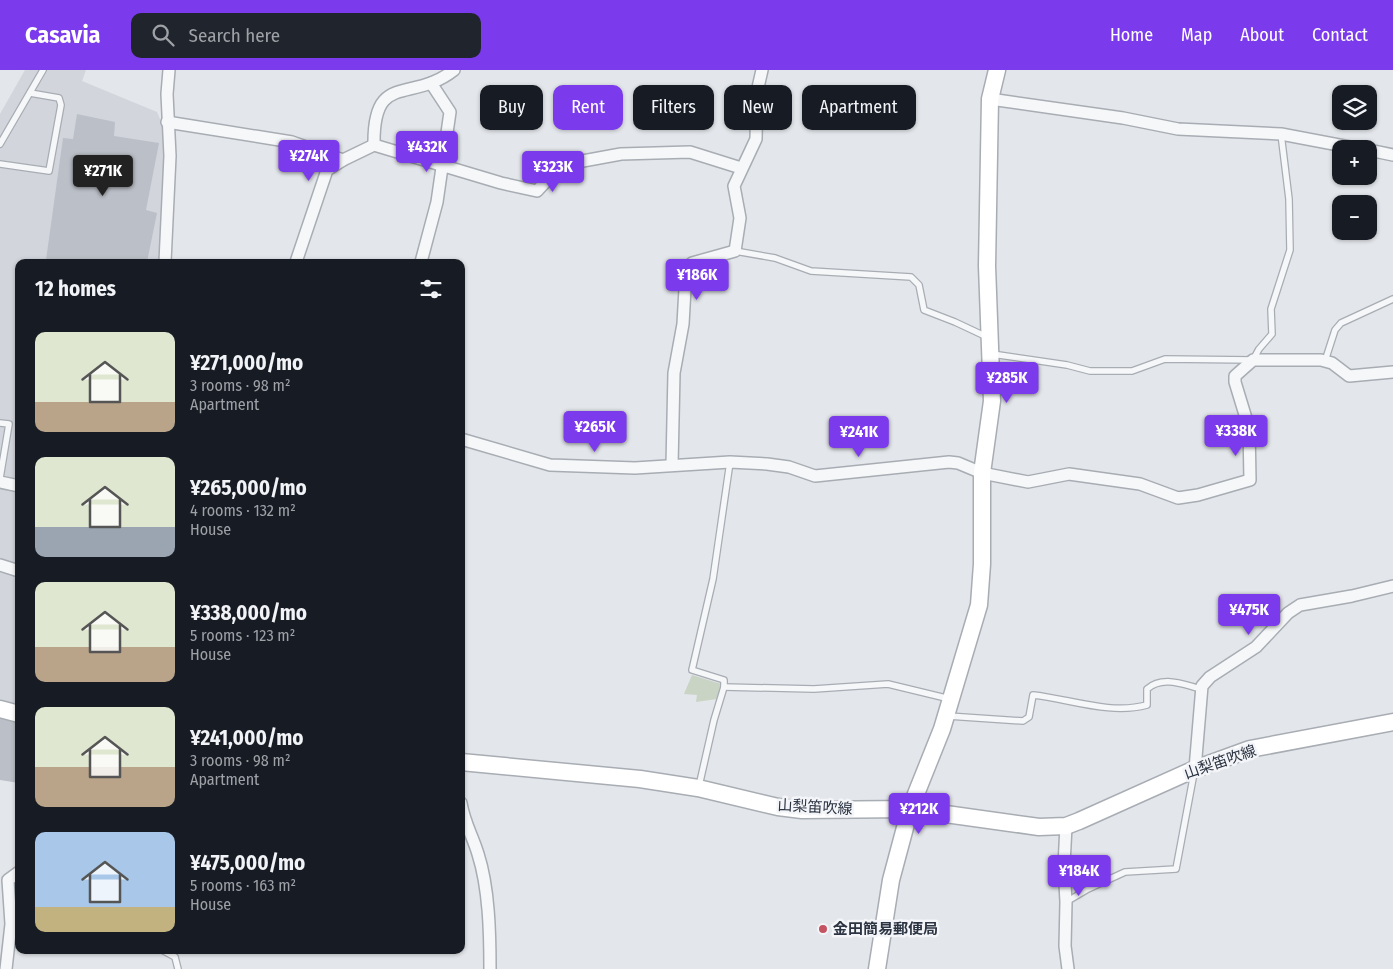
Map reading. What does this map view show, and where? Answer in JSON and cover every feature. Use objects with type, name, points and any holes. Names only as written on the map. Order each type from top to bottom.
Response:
[{"type":"main road","points":[[877,969],[891,880],[910,809],[942,729],[979,604],[982,564],[982,473],[992,401],[987,266],[990,99],[997,70]]},
{"type":"main road","points":[[0,709],[15,713]]},
{"type":"main road","name":"山梨笛吹線","points":[[465,764],[630,778],[698,788],[778,807],[802,810],[910,809],[1039,827],[1066,826],[1097,814],[1195,769],[1250,750],[1393,722]]},
{"type":"street","points":[[165,259],[170,156],[166,94],[169,70]]},
{"type":"street","points":[[374,146],[377,108],[383,99],[392,91],[431,83],[454,70]]},
{"type":"street","points":[[672,465],[674,373],[683,324],[686,271],[692,263],[735,251],[740,218],[734,186],[756,139],[757,92],[762,70]]},
{"type":"street","points":[[423,259],[437,202],[450,112],[431,83]]},
{"type":"street","points":[[990,99],[1124,118],[1178,129],[1280,134],[1332,144]]},
{"type":"street","points":[[167,122],[292,142],[343,160]]},
{"type":"street","points":[[297,259],[327,170],[343,160],[374,146],[442,164],[501,183],[537,191],[561,165],[621,154],[690,152],[741,168]]},
{"type":"street","points":[[1377,152],[1393,155]]},
{"type":"street","points":[[465,441],[550,465],[635,468],[730,462],[789,467],[815,476],[949,462],[958,463],[982,473],[1028,482],[1069,474],[1140,484],[1178,498],[1198,496],[1250,480],[1249,428],[1235,382],[1235,376],[1253,360],[1325,361],[1332,363],[1349,376],[1393,372]]},
{"type":"street","points":[[0,482],[15,485]]},
{"type":"street","points":[[0,565],[15,570]]},
{"type":"street","points":[[1195,769],[1202,686],[1210,677],[1256,647],[1288,613],[1300,605],[1352,596],[1393,586]]},
{"type":"street","points":[[465,822],[479,854],[486,886],[490,969]]},
{"type":"street","points":[[1066,826],[1064,865],[1066,902],[1065,946],[1068,969]]},
{"type":"street","points":[[6,969],[10,924],[8,880],[15,875]]},
{"type":"lane","points":[[0,144],[43,70]]},
{"type":"lane","points":[[0,164],[49,171],[61,105],[59,98],[30,92]]},
{"type":"lane","points":[[735,251],[776,258],[811,271],[911,277],[919,284],[924,310],[955,322],[989,346],[1090,371],[1132,371],[1165,359],[1253,360],[1259,349],[1272,334],[1271,309],[1290,250],[1289,199],[1280,134]]},
{"type":"lane","points":[[1325,361],[1335,330],[1341,323],[1393,298]]},
{"type":"lane","points":[[0,423],[9,424],[0,478]]},
{"type":"lane","points":[[698,788],[724,687],[724,680],[692,670],[713,579],[730,462]]},
{"type":"lane","points":[[946,716],[1023,722],[1029,717],[1033,695],[1099,706],[1136,708],[1147,705],[1147,689],[1153,684],[1162,681],[1202,689]]},
{"type":"lane","points":[[724,687],[814,689],[888,684],[950,699]]},
{"type":"lane","points":[[1066,902],[1125,872],[1176,869],[1195,769]]},
{"type":"lane","points":[[169,954],[175,957],[178,969]]},
{"type":"shaded area","points":[[25,70],[86,70],[82,81],[157,112],[168,138],[162,259],[15,259],[15,708],[0,704],[0,114]]},
{"type":"green space","points":[[692,675],[721,684],[717,699],[696,702],[697,695],[684,694]]},
{"type":"building","points":[[77,114],[115,122],[114,136],[159,143],[146,210],[157,213],[148,259],[46,259],[63,138],[73,139]]},
{"type":"building","points":[[0,718],[15,722],[15,782],[0,780]]},
{"type":"place","name":"金田簡易郵便局","points":[[823,929]]}]
